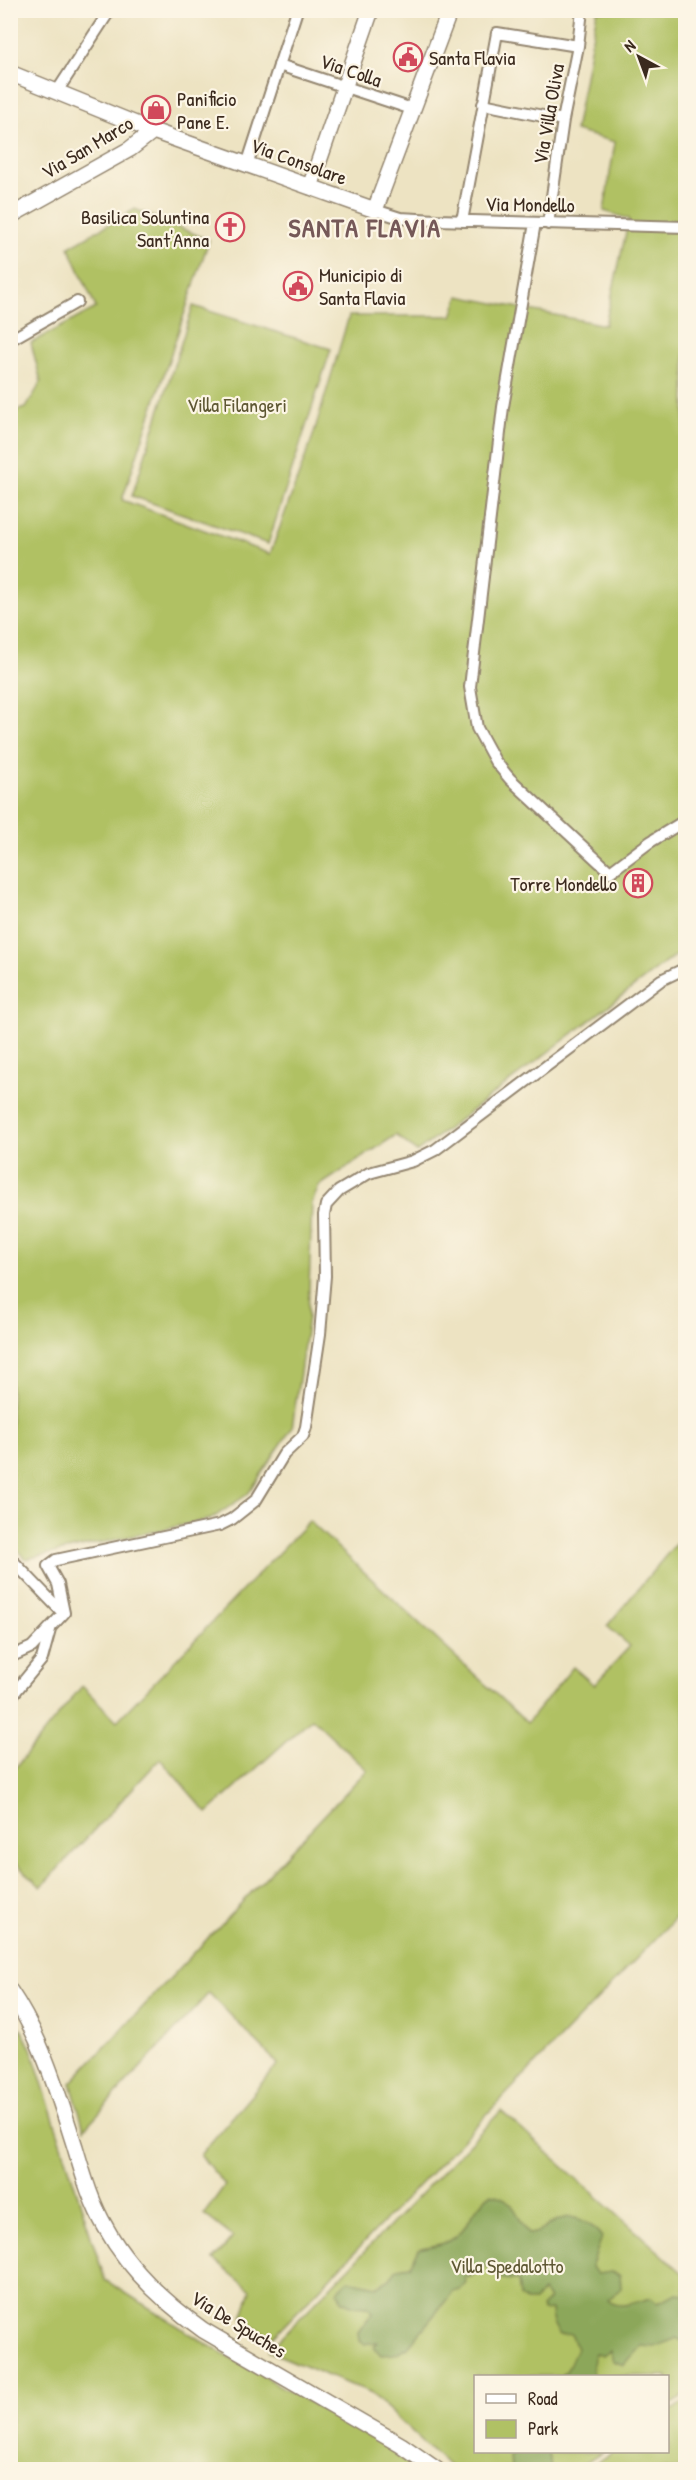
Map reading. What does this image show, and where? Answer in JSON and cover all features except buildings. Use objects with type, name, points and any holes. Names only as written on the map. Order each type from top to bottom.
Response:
[{"type":"street","points":[[56,93],[110,10]]},
{"type":"street","points":[[248,165],[297,10]]},
{"type":"street","points":[[310,187],[370,10]]},
{"type":"street","points":[[375,210],[450,10]]},
{"type":"street","name":"Via Villa Oliva","points":[[548,224],[582,10]]},
{"type":"street","points":[[462,221],[497,33],[578,46]]},
{"type":"street","name":"Via Colla","points":[[279,65],[412,109]]},
{"type":"street","name":"Via Consolare","points":[[10,73],[153,131],[375,210]]},
{"type":"street","points":[[483,104],[563,120]]},
{"type":"street","name":"Via San Marco","points":[[10,216],[130,149],[153,131]]},
{"type":"street","name":"Via Mondello","points":[[375,210],[400,218],[686,227]]},
{"type":"street","points":[[535,223],[503,407],[486,543],[470,687],[477,728],[495,761],[510,779],[610,872],[650,842],[686,820]]},
{"type":"street","points":[[10,340],[77,302]]},
{"type":"street","points":[[64,1613],[58,1584],[48,1566],[56,1560],[220,1525],[232,1519],[256,1500],[284,1454],[303,1436],[320,1334],[325,1276],[324,1215],[331,1198],[369,1173],[413,1161],[435,1150],[661,980],[686,968]]},
{"type":"street","points":[[10,1558],[64,1613]]},
{"type":"street","points":[[10,1657],[32,1647],[64,1613]]},
{"type":"street","points":[[10,1698],[42,1659],[50,1630]]},
{"type":"street","name":"Via De Spuches","points":[[10,1991],[22,2008],[47,2062],[87,2186],[105,2227],[136,2271],[179,2312],[203,2330],[401,2445],[437,2469]]},
{"type":"green space","points":[[597,11],[685,11],[685,953],[673,957],[417,1152],[396,1135],[319,1186],[312,1203],[308,1317],[292,1428],[248,1494],[211,1519],[26,1559],[11,1542],[10,412],[26,408],[41,382],[31,343],[96,308],[69,247],[135,209],[209,240],[122,500],[270,554],[313,436],[349,316],[452,316],[459,296],[605,325],[629,219],[604,211],[615,142],[575,131]]},
{"type":"green space","name":"Villa Filangeri","points":[[193,306],[331,349],[268,544],[132,496]]},
{"type":"green space","points":[[309,1521],[527,1723],[573,1667],[594,1685],[630,1646],[607,1626],[678,1541],[685,1547],[686,1907],[272,2338],[242,2318],[251,2290],[214,2260],[233,2237],[204,2214],[225,2185],[200,2155],[278,2064],[209,1993],[84,2129],[71,2083],[367,1770],[312,1718],[207,1813],[160,1759],[41,1887],[11,1859],[11,1773],[82,1686],[117,1721]]},
{"type":"green space","points":[[11,2017],[21,2029],[31,2048],[105,2280],[208,2345],[384,2445],[413,2469],[11,2469]]},
{"type":"green space","name":"Villa Spedalotto","points":[[501,2111],[685,2275],[685,2394],[669,2406],[669,2375],[474,2375],[474,2453],[601,2453],[577,2469],[452,2469],[372,2394],[268,2351]]},
{"type":"green space","points":[[491,2194],[506,2200],[511,2204],[529,2234],[561,2219],[574,2218],[587,2223],[602,2237],[591,2267],[598,2274],[612,2272],[620,2275],[621,2288],[608,2300],[623,2305],[651,2298],[657,2303],[677,2294],[685,2295],[685,2343],[677,2338],[655,2347],[641,2346],[624,2365],[613,2361],[610,2351],[602,2356],[594,2353],[594,2375],[562,2375],[567,2370],[577,2348],[571,2334],[560,2335],[553,2323],[551,2310],[543,2311],[542,2306],[549,2299],[543,2291],[534,2301],[526,2301],[520,2297],[518,2280],[502,2279],[497,2272],[486,2265],[470,2277],[465,2277],[466,2283],[460,2290],[453,2292],[408,2347],[395,2354],[381,2355],[374,2347],[377,2342],[365,2344],[359,2341],[358,2332],[373,2312],[367,2307],[353,2306],[342,2301],[338,2291],[348,2280],[378,2286],[390,2279],[397,2268],[410,2266],[419,2249],[444,2243],[457,2235]]},
{"type":"green space","points":[[685,2401],[685,2469],[587,2469],[611,2453],[669,2453],[669,2412]]},
{"type":"green space","points":[[514,2453],[549,2453],[551,2469],[511,2469],[510,2456]]},
{"type":"place","name":"Santa Flavia","points":[[408,57]]},
{"type":"place","name":"Panificio Pane E.","points":[[156,110]]},
{"type":"place","name":"Basilica Soluntina Sant'Anna","points":[[230,227]]},
{"type":"place","name":"Municipio di Santa Flavia","points":[[298,286]]},
{"type":"place","name":"Torre Mondello","points":[[638,883]]},
{"type":"district","name":"SANTA FLAVIA","points":[[365,227]]}]
